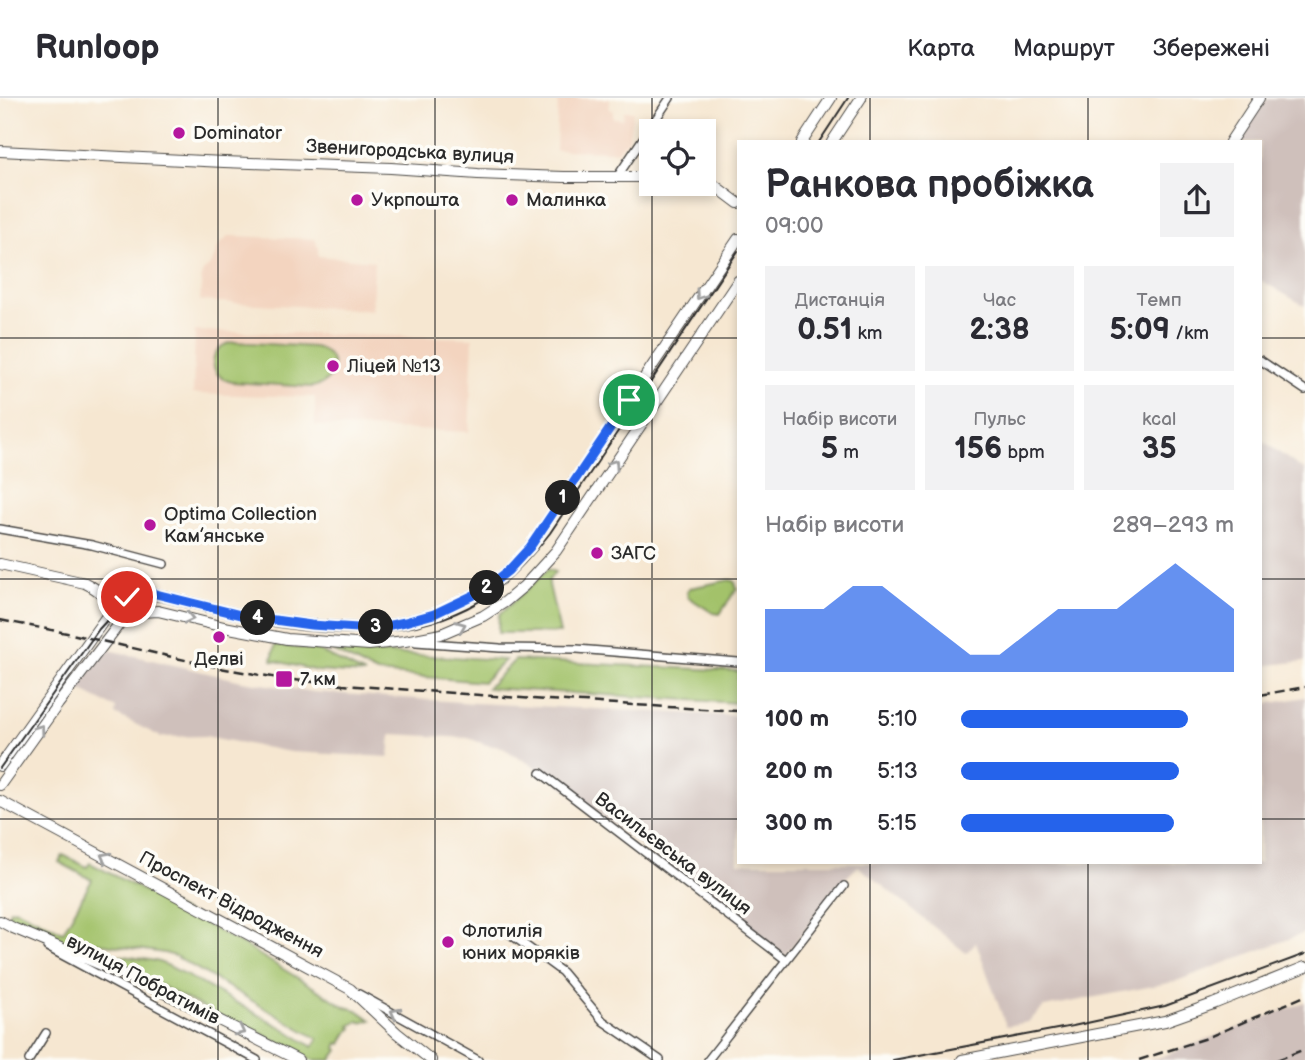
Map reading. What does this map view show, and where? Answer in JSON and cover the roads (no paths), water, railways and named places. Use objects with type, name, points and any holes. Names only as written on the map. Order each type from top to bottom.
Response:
[{"type":"street","points":[[617,177],[670,98]]},
{"type":"street","points":[[807,140],[831,98]]},
{"type":"street","points":[[833,140],[861,98]]},
{"type":"street","points":[[1231,140],[1259,98]]},
{"type":"street","name":"Звенигородська вулиця","points":[[0,151],[478,174],[639,177]]},
{"type":"street","points":[[716,186],[737,202]]},
{"type":"street","points":[[0,766],[114,606],[127,597],[152,593],[245,616],[311,625],[370,627],[434,614],[484,590],[508,571],[530,547],[737,240]]},
{"type":"street","points":[[0,785],[123,620],[141,612],[158,611],[287,639],[369,646],[441,634],[483,616],[505,602],[556,551],[737,282]]},
{"type":"street","points":[[1262,361],[1305,390]]},
{"type":"street","points":[[0,529],[92,545],[164,564]]},
{"type":"street","points":[[0,564],[85,583],[96,588],[106,596],[123,620]]},
{"type":"street","points":[[405,641],[500,648],[577,649],[737,662]]},
{"type":"street","name":"Васильєвська вулиця","points":[[541,773],[786,960]]},
{"type":"street","name":"Проспект Відродження","points":[[0,801],[350,989],[397,1033],[431,1060]]},
{"type":"street","points":[[708,1060],[844,886]]},
{"type":"street","points":[[0,921],[162,992],[299,1060]]},
{"type":"street","name":"вулиця Побратимів","points":[[13,928],[257,1060]]},
{"type":"street","points":[[510,934],[562,972],[603,1021],[660,1060]]},
{"type":"street","points":[[961,1060],[1165,1021],[1305,967]]},
{"type":"street","points":[[350,989],[478,1060]]},
{"type":"street","points":[[29,1060],[46,1033]]},
{"type":"tram line","points":[[820,140],[848,98]]},
{"type":"tram line","points":[[0,768],[99,629],[128,604],[147,600],[163,601],[274,626],[358,632],[387,631],[441,619],[467,608],[491,593],[523,565],[550,533],[737,252]]},
{"type":"tram line","points":[[893,1060],[1165,1006],[1305,954]]},
{"type":"railway","points":[[0,620],[220,668],[284,679],[548,700],[737,711]]},
{"type":"railway","points":[[1262,695],[1305,687]]},
{"type":"railway","points":[[1139,1060],[1204,1039],[1305,996]]},
{"type":"railway","points":[[1277,1060],[1305,1049]]},
{"type":"place","name":"Dominator","points":[[179,133]]},
{"type":"place","name":"Укрпошта","points":[[357,200]]},
{"type":"place","name":"Малинка","points":[[512,200]]},
{"type":"place","name":"Ліцей №13","points":[[333,366]]},
{"type":"place","name":"Optima Collection Кам’янське","points":[[150,525]]},
{"type":"place","name":"ЗАГС","points":[[597,553]]},
{"type":"place","name":"Делві","points":[[219,637]]},
{"type":"place","name":"7 км","points":[[284,679]]},
{"type":"place","name":"Флотилія юних моряків","points":[[448,942]]}]
